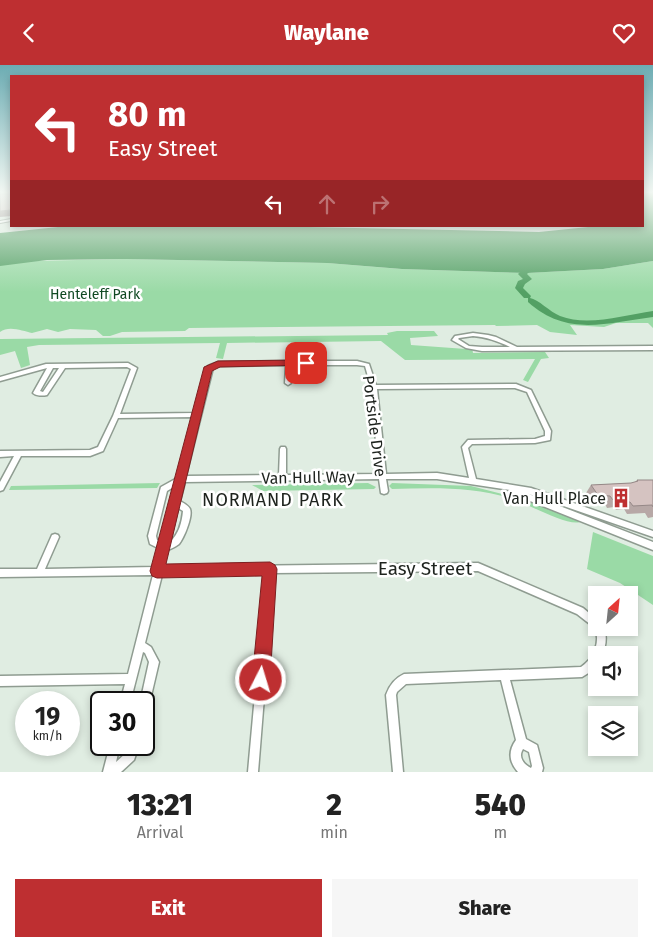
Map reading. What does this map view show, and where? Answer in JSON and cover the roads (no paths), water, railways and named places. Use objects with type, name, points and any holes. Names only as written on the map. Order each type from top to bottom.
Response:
[{"type":"street","points":[[516,348],[493,336],[464,335],[457,337],[455,340],[468,347],[516,348],[653,348]]},
{"type":"street","points":[[288,383],[289,363]]},
{"type":"street","name":"Portside Drive","points":[[128,691],[196,415],[210,367],[218,364],[363,363],[368,368],[374,387],[384,491]]},
{"type":"street","points":[[0,379],[34,368],[51,366],[128,365],[134,368],[103,446],[95,452],[0,454]]},
{"type":"street","points":[[51,366],[36,393],[45,393],[49,390],[63,366]]},
{"type":"street","points":[[374,387],[516,386],[529,391],[548,431],[548,438],[535,441],[470,442],[465,447],[472,480]]},
{"type":"street","points":[[116,416],[196,415]]},
{"type":"street","points":[[282,478],[283,449]]},
{"type":"street","points":[[0,488],[19,454]]},
{"type":"street","name":"Van Hull Way","points":[[181,479],[437,476],[472,480],[531,491],[653,534]]},
{"type":"street","points":[[175,502],[186,509],[187,512],[183,533],[177,541],[163,546],[153,542],[152,536],[164,489],[181,479]]},
{"type":"street","name":"Van Hull Way","points":[[495,484],[653,546]]},
{"type":"street","points":[[620,533],[624,523]]},
{"type":"street","points":[[39,573],[55,537]]},
{"type":"street","name":"Easy Street","points":[[0,573],[478,567],[580,611],[588,618]]},
{"type":"street","points":[[254,772],[270,569]]},
{"type":"street","points":[[398,772],[391,695],[398,684],[404,679],[415,677],[577,673],[586,670],[602,643],[602,636]]},
{"type":"street","points":[[139,645],[148,650],[154,662],[147,691]]},
{"type":"street","points":[[504,675],[522,742],[533,749],[538,768],[534,772]]},
{"type":"street","points":[[0,681],[131,679]]},
{"type":"street","points":[[522,742],[516,750],[515,759],[518,765],[528,772]]},
{"type":"street","points":[[108,772],[112,756]]},
{"type":"street","points":[[113,772],[130,756]]},
{"type":"waterway","points":[[525,272],[522,274],[528,279],[521,283],[519,288],[527,296]]},
{"type":"waterway","points":[[531,300],[544,311],[558,318],[573,322],[604,321],[653,314]]},
{"type":"place","name":"Van Hull Place","points":[[621,498]]},
{"type":"district","name":"NORMAND PARK","points":[[273,500]]},
{"type":"park label","name":"Henteleff Park","points":[[95,294]]}]
